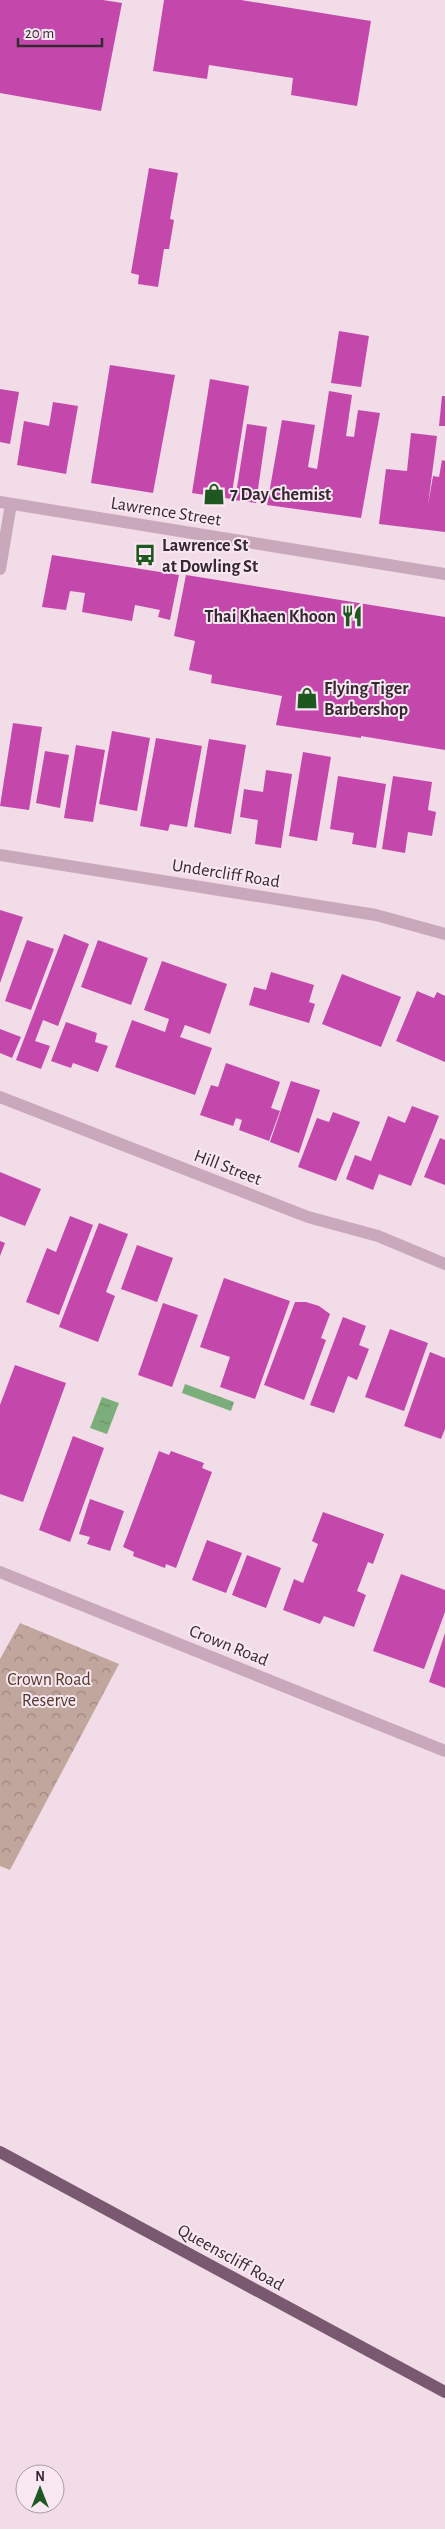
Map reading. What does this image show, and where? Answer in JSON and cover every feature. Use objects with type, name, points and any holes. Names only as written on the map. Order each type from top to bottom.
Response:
[{"type":"main road","name":"Queenscliff Road","points":[[0,2152],[445,2392]]},
{"type":"street","points":[[0,569],[6,503]]},
{"type":"street","name":"Lawrence Street","points":[[6,503],[445,574]]},
{"type":"street","name":"Undercliff Road","points":[[0,855],[376,915],[445,934]]},
{"type":"street","name":"Hill Street","points":[[0,1097],[308,1217],[378,1236],[445,1264]]},
{"type":"street","name":"Crown Road","points":[[0,1572],[445,1751]]},
{"type":"green space","name":"Crown Road Reserve","points":[[20,1623],[119,1664],[10,1870],[0,1866],[0,1659]]},
{"type":"water","points":[[185,1384],[234,1402],[231,1411],[182,1393]]},
{"type":"water","points":[[102,1397],[119,1403],[107,1434],[90,1428]]},
{"type":"building","points":[[0,0],[103,0],[122,3],[101,111],[0,93]]},
{"type":"building","points":[[164,0],[241,0],[371,21],[357,106],[291,95],[293,78],[209,65],[207,79],[153,71]]},
{"type":"building","points":[[149,168],[178,173],[170,219],[174,220],[169,249],[164,249],[158,287],[138,284],[139,275],[131,273]]},
{"type":"building","points":[[339,331],[369,336],[361,387],[331,383]]},
{"type":"building","points":[[110,365],[175,375],[153,493],[91,483]]},
{"type":"building","points":[[210,379],[249,386],[231,499],[192,493]]},
{"type":"building","points":[[0,389],[19,392],[10,444],[0,442]]},
{"type":"building","points":[[329,391],[352,395],[346,436],[354,437],[358,410],[380,413],[361,518],[267,505],[282,420],[315,425],[308,467],[317,469]]},
{"type":"building","points":[[442,396],[445,396],[445,426],[439,426]]},
{"type":"building","points":[[53,402],[78,406],[66,474],[17,465],[24,421],[49,426]]},
{"type":"building","points":[[247,424],[267,427],[256,503],[235,500]]},
{"type":"building","points":[[411,433],[437,436],[428,505],[433,476],[439,477],[442,460],[445,461],[445,532],[379,524],[386,469],[407,471]]},
{"type":"building","points":[[52,555],[179,575],[170,620],[158,617],[160,610],[135,605],[132,621],[82,612],[85,593],[70,591],[66,610],[42,607]]},
{"type":"building","points":[[186,575],[445,617],[445,750],[361,736],[361,738],[276,725],[282,696],[211,683],[212,675],[189,670],[195,641],[174,636]]},
{"type":"building","points":[[13,723],[42,727],[29,810],[0,806]]},
{"type":"building","points":[[112,731],[150,738],[137,811],[99,804]]},
{"type":"building","points":[[156,738],[202,746],[187,827],[170,824],[168,831],[140,826]]},
{"type":"building","points":[[209,739],[246,745],[231,834],[194,827]]},
{"type":"building","points":[[76,745],[105,750],[93,822],[64,818]]},
{"type":"building","points":[[45,751],[69,755],[60,808],[36,803]]},
{"type":"building","points":[[303,752],[331,757],[317,841],[289,836]]},
{"type":"building","points":[[266,770],[292,774],[281,848],[255,844],[258,820],[240,817],[244,789],[263,792]]},
{"type":"building","points":[[338,776],[386,784],[376,848],[352,844],[354,833],[330,829]]},
{"type":"building","points":[[393,776],[432,782],[428,810],[436,812],[432,836],[408,832],[405,853],[382,849]]},
{"type":"building","points":[[0,910],[23,917],[0,983]]},
{"type":"building","points":[[64,934],[89,944],[58,1026],[43,1020],[35,1041],[50,1046],[41,1069],[16,1060]]},
{"type":"building","points":[[27,940],[54,949],[31,1010],[5,1001]]},
{"type":"building","points":[[98,940],[148,958],[131,1005],[81,987]]},
{"type":"building","points":[[162,961],[227,984],[210,1034],[185,1025],[180,1037],[212,1048],[195,1095],[115,1067],[132,1020],[165,1032],[169,1019],[144,1010]]},
{"type":"building","points":[[271,972],[314,985],[309,1002],[315,1004],[309,1023],[249,1005],[254,987],[266,990]]},
{"type":"building","points":[[342,974],[401,997],[381,1047],[322,1024]]},
{"type":"building","points":[[417,991],[434,998],[437,992],[445,996],[445,1062],[396,1041]]},
{"type":"building","points":[[66,1022],[97,1033],[95,1042],[108,1046],[98,1072],[73,1063],[71,1068],[51,1061]]},
{"type":"building","points":[[0,1029],[21,1037],[12,1058],[0,1053]]},
{"type":"building","points":[[226,1063],[280,1082],[271,1108],[280,1111],[269,1141],[239,1130],[242,1120],[236,1118],[233,1126],[200,1115],[211,1085],[218,1087]]},
{"type":"building","points":[[291,1081],[320,1090],[299,1153],[270,1142]]},
{"type":"building","points":[[412,1106],[439,1116],[411,1186],[379,1174],[373,1190],[346,1179],[355,1155],[371,1161],[388,1116],[405,1123]]},
{"type":"building","points":[[333,1112],[360,1122],[336,1181],[298,1167],[317,1118],[329,1122]]},
{"type":"building","points":[[440,1138],[445,1140],[445,1185],[424,1177]]},
{"type":"building","points":[[0,1172],[41,1189],[25,1226],[0,1216]]},
{"type":"building","points":[[70,1216],[93,1225],[59,1315],[26,1302],[47,1248],[56,1252]]},
{"type":"building","points":[[99,1223],[128,1234],[106,1292],[115,1296],[98,1342],[59,1327]]},
{"type":"building","points":[[0,1241],[5,1243],[0,1256]]},
{"type":"building","points":[[137,1245],[173,1258],[157,1302],[121,1289]]},
{"type":"building","points":[[224,1278],[290,1301],[255,1399],[220,1387],[230,1357],[200,1347]]},
{"type":"building","points":[[295,1302],[306,1302],[319,1306],[330,1314],[321,1338],[326,1340],[304,1400],[264,1385]]},
{"type":"building","points":[[163,1303],[198,1315],[172,1387],[138,1375]]},
{"type":"building","points":[[343,1317],[366,1326],[359,1345],[369,1349],[357,1380],[348,1376],[334,1413],[310,1405]]},
{"type":"building","points":[[390,1329],[428,1343],[404,1411],[365,1397]]},
{"type":"building","points":[[430,1352],[445,1358],[445,1429],[441,1439],[404,1426]]},
{"type":"building","points":[[15,1365],[66,1383],[23,1502],[0,1494],[0,1405]]},
{"type":"building","points":[[73,1436],[104,1448],[70,1542],[39,1530]]},
{"type":"building","points":[[159,1451],[169,1455],[171,1451],[204,1463],[202,1468],[212,1472],[176,1568],[166,1564],[165,1568],[133,1556],[134,1552],[123,1547]]},
{"type":"building","points":[[90,1499],[124,1511],[110,1551],[87,1544],[90,1537],[79,1534]]},
{"type":"building","points":[[323,1512],[384,1534],[373,1564],[368,1562],[357,1591],[366,1595],[354,1627],[324,1616],[320,1624],[283,1610],[294,1579],[303,1583],[318,1544],[312,1541]]},
{"type":"building","points":[[207,1540],[242,1553],[226,1593],[192,1580]]},
{"type":"building","points":[[247,1555],[281,1568],[266,1608],[232,1595]]},
{"type":"building","points":[[401,1574],[445,1590],[445,1612],[424,1669],[373,1651]]},
{"type":"building","points":[[445,1633],[445,1688],[429,1682]]},
{"type":"place","name":"7 Day Chemist","points":[[214,494]]},
{"type":"place","name":"Lawrence St at Dowling St","points":[[145,555]]},
{"type":"place","name":"Thai Khaen Khoon","points":[[352,616]]},
{"type":"place","name":"Flying Tiger Barbershop","points":[[307,698]]}]
